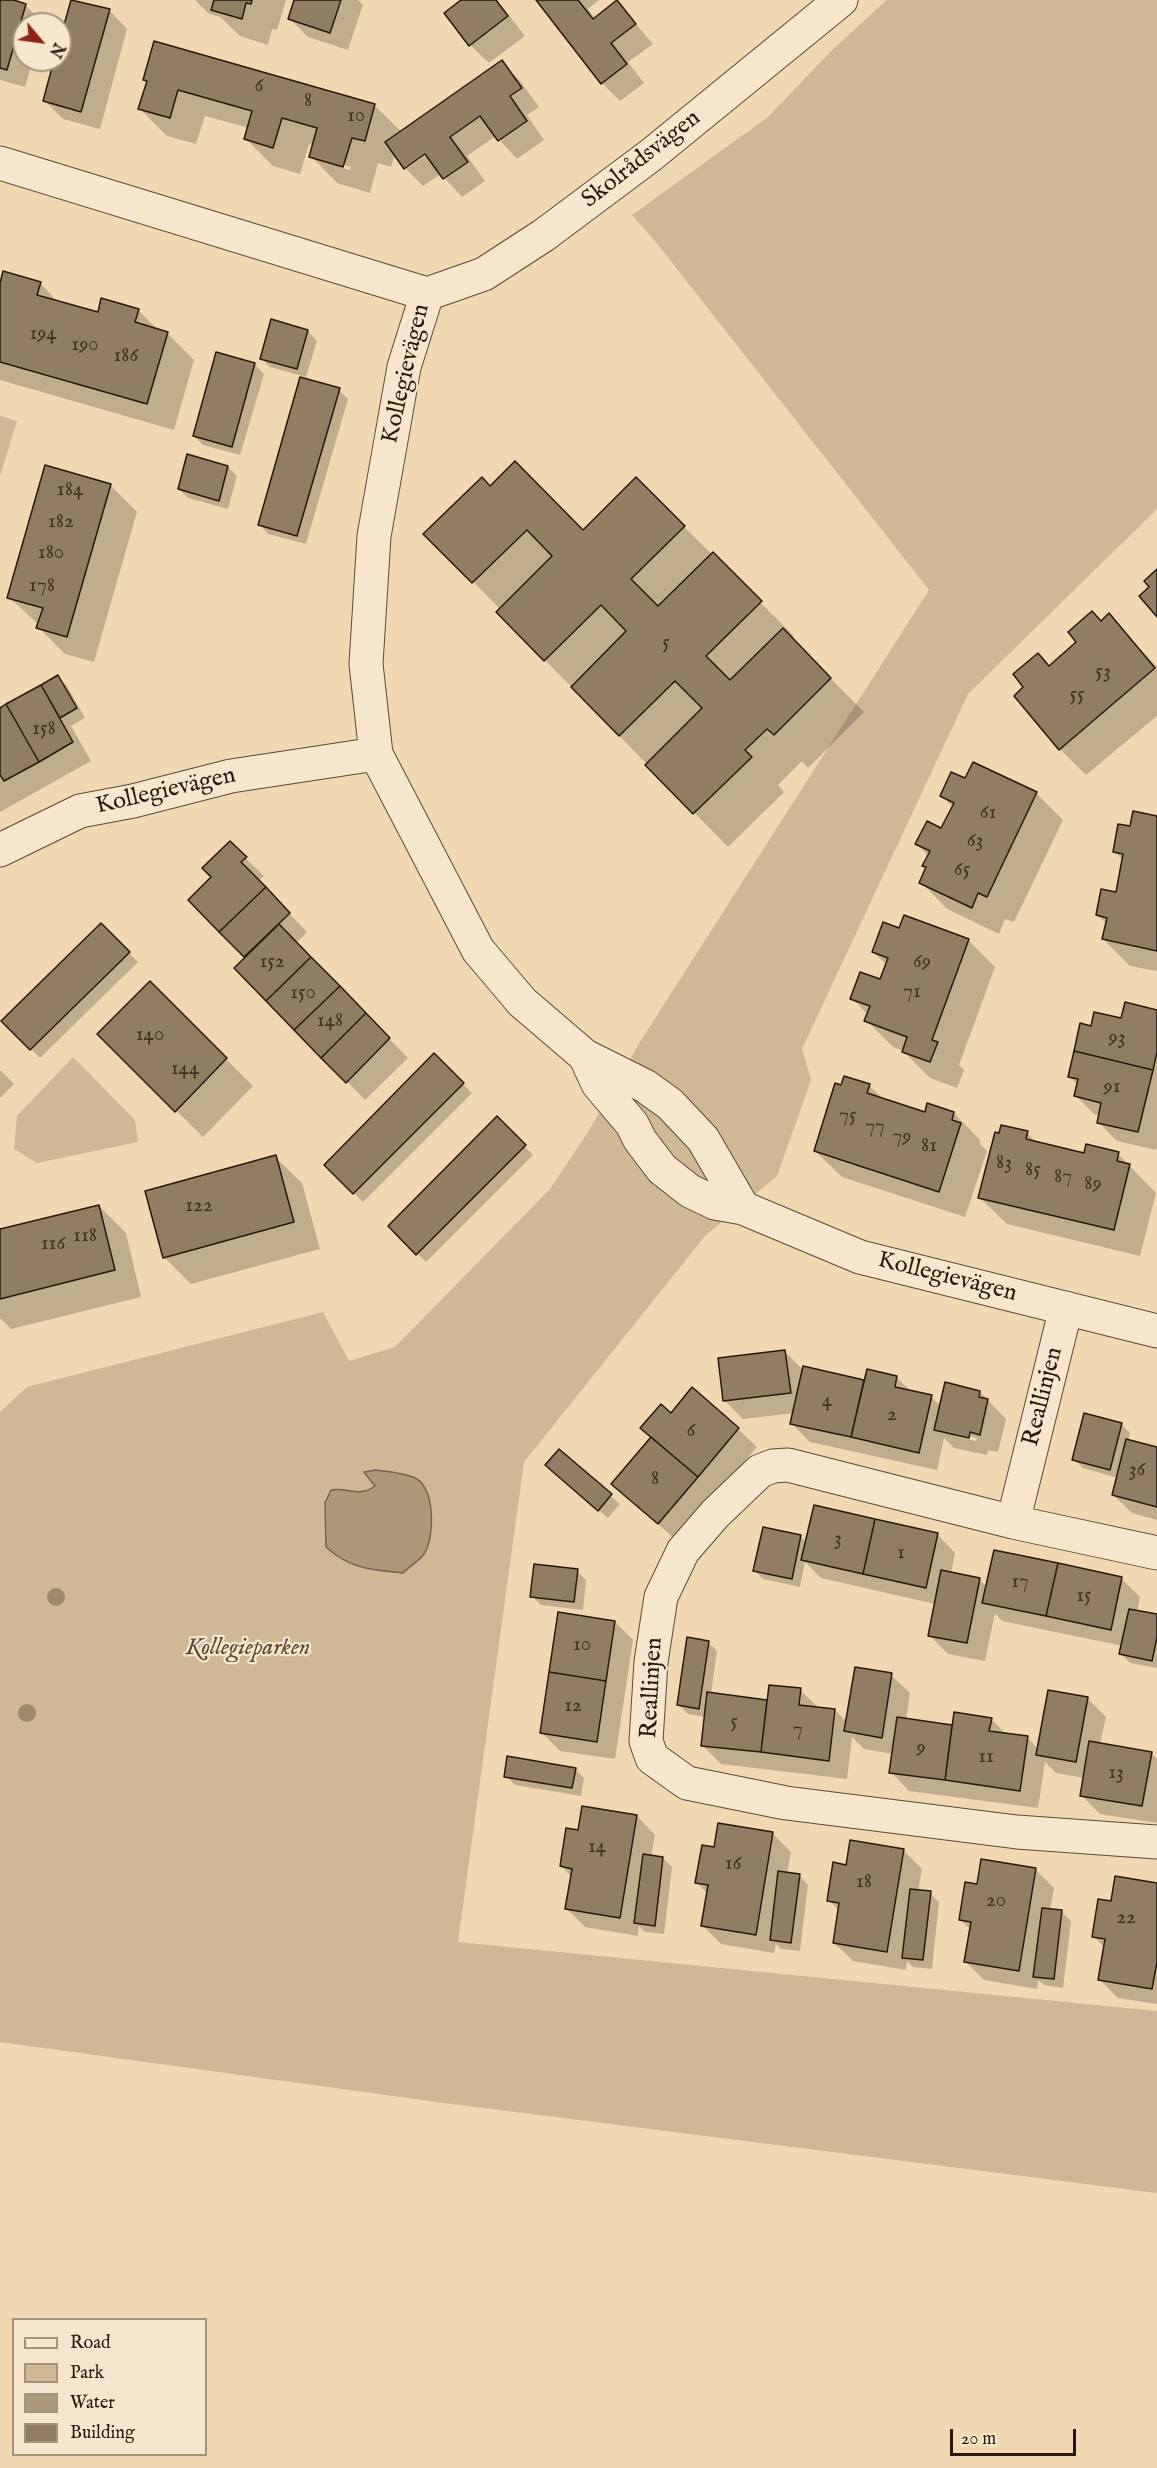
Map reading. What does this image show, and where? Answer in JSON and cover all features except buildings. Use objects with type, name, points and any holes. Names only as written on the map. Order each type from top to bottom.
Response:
[{"type":"street","name":"Skolrådsvägen","points":[[427,294],[484,274],[544,236],[651,155],[841,0]]},
{"type":"street","name":"Kollegievägen","points":[[0,163],[427,294],[404,368],[374,536],[366,664],[376,754],[478,950],[522,1002],[585,1056],[645,1086],[670,1104],[703,1139],[743,1208]]},
{"type":"street","name":"Kollegievägen","points":[[0,850],[80,811],[133,801],[231,776],[376,754]]},
{"type":"street","name":"Kollegievägen","points":[[585,1056],[598,1084],[632,1124],[640,1140],[662,1170],[690,1191],[706,1199],[743,1208],[860,1257],[1157,1331]]},
{"type":"street","name":"Reallinjen","points":[[1013,1522],[1066,1308]]},
{"type":"street","name":"Reallinjen","points":[[1157,1553],[1013,1522],[788,1465],[773,1466],[760,1471],[715,1514],[683,1551],[661,1597],[651,1662],[646,1741],[652,1758],[687,1783],[786,1803],[1017,1832],[1157,1842]]},
{"type":"green space","name":"Kollegieparken","points":[[887,0],[1157,0],[1157,509],[968,694],[802,1049],[811,1080],[777,1176],[705,1236],[524,1462],[458,1942],[1157,2011],[1157,2193],[444,2103],[0,2042],[0,1412],[27,1387],[323,1312],[349,1361],[395,1347],[550,1189],[588,1132],[640,1042],[929,590],[655,241],[632,215],[768,117],[832,50]]},
{"type":"green space","points":[[0,416],[17,421],[0,476]]},
{"type":"green space","points":[[73,1057],[135,1120],[138,1142],[37,1163],[14,1149],[17,1116]]},
{"type":"water","points":[[376,1470],[403,1474],[417,1479],[423,1485],[430,1503],[431,1526],[428,1547],[422,1557],[403,1573],[353,1564],[326,1547],[325,1503],[331,1490],[359,1492],[369,1489],[375,1486],[364,1472]]}]
